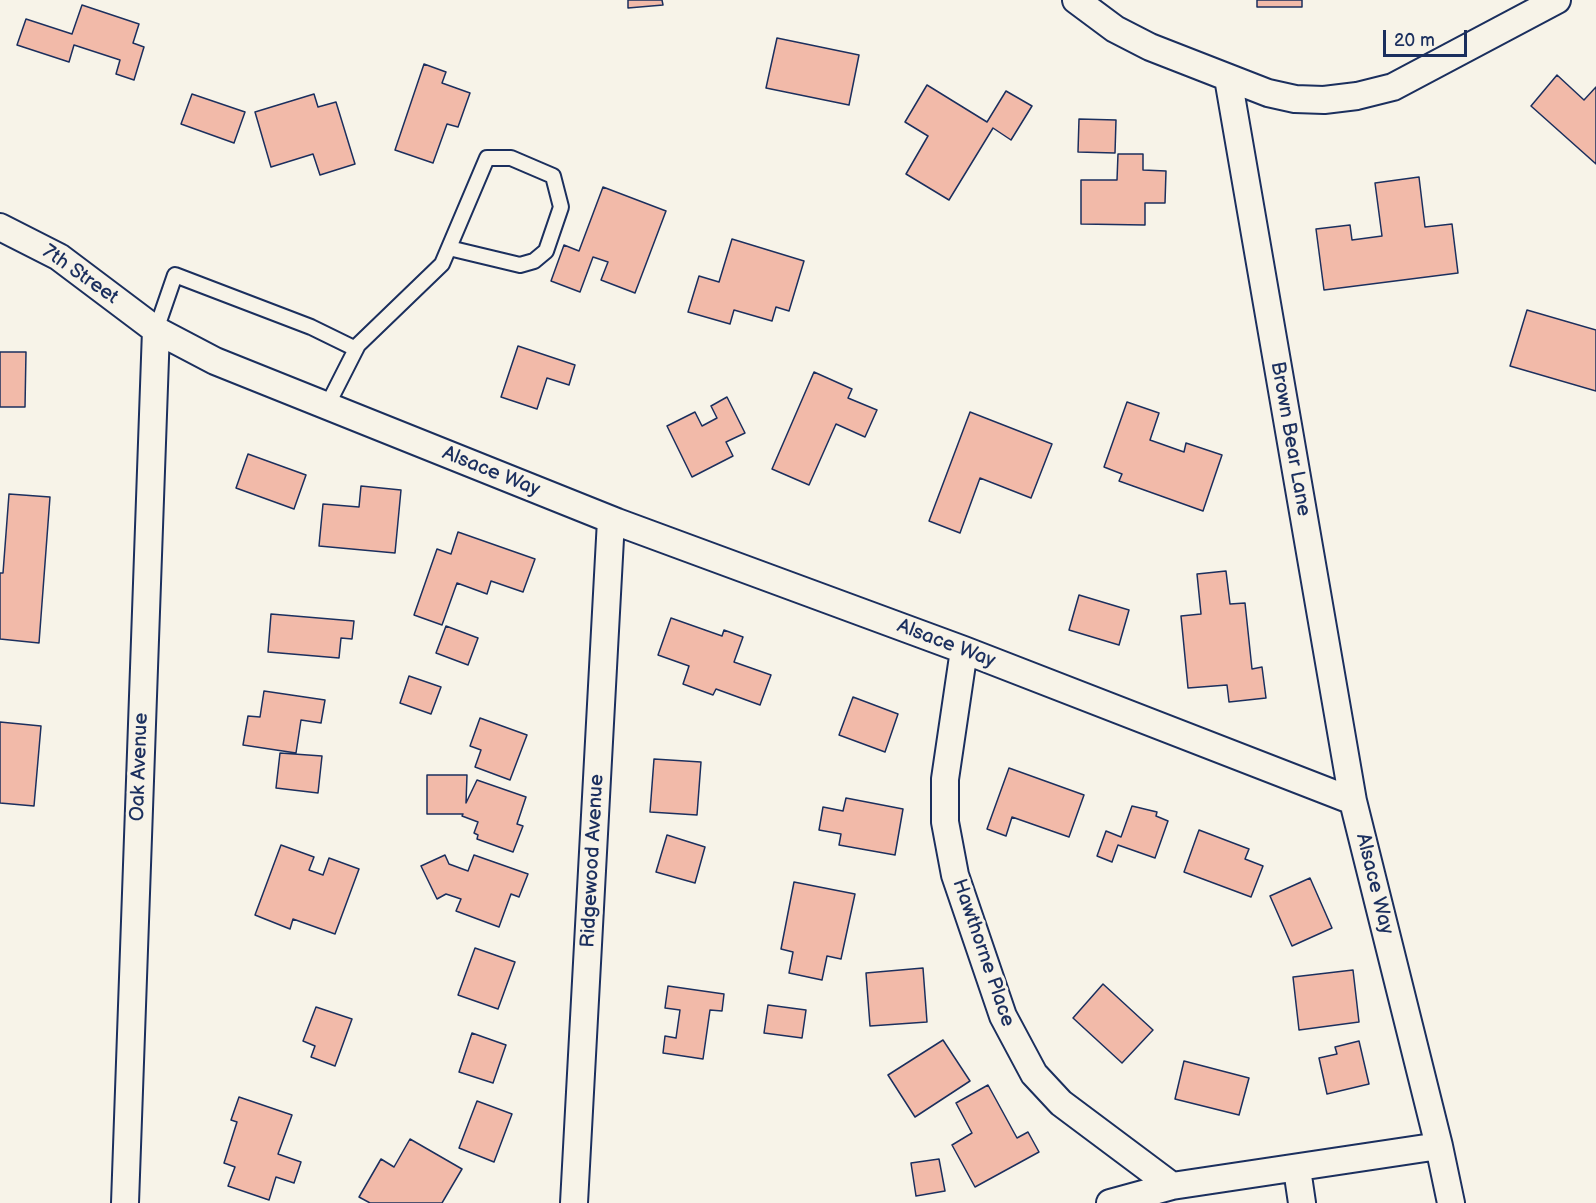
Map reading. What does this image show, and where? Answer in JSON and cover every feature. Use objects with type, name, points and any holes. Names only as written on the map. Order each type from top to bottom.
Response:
[{"type":"street","points":[[1076,0],[1115,29],[1149,48],[1268,93],[1295,99],[1324,100],[1357,96],[1393,87],[1557,0]]},
{"type":"street","name":"Brown Bear Lane","points":[[1228,78],[1353,801]]},
{"type":"street","name":"7th Street","points":[[0,227],[59,257],[156,330]]},
{"type":"street","name":"Alsace Way","points":[[156,330],[215,361],[611,520],[964,650],[1353,801],[1439,1146],[1451,1203]]},
{"type":"street","name":"Oak Avenue","points":[[125,1203],[156,330]]},
{"type":"street","name":"Ridgewood Avenue","points":[[574,1203],[611,520]]},
{"type":"street","name":"Hawthorne Place","points":[[964,650],[945,779],[945,822],[956,875],[1003,1016],[1034,1074],[1061,1103],[1172,1186]]},
{"type":"street","points":[[1110,1203],[1172,1186],[1439,1146]]},
{"type":"street","points":[[1297,1169],[1302,1203]]},
{"type":"lane","points":[[327,406],[356,349],[442,264],[487,158],[511,158],[553,176],[561,207],[546,251],[534,261],[520,265],[449,248]]},
{"type":"lane","points":[[156,330],[175,275],[311,327],[356,349]]},
{"type":"building","points":[[628,0],[662,0],[663,5],[628,8]]},
{"type":"building","points":[[1257,0],[1302,0],[1302,7],[1257,7]]},
{"type":"building","points":[[82,5],[139,24],[133,43],[144,47],[134,80],[116,74],[120,60],[74,45],[69,62],[17,45],[26,19],[72,34]]},
{"type":"building","points":[[777,38],[859,55],[849,105],[766,88]]},
{"type":"building","points":[[424,64],[446,72],[442,83],[470,93],[458,127],[447,124],[433,163],[395,150]]},
{"type":"building","points":[[1557,75],[1584,100],[1596,87],[1596,164],[1531,106]]},
{"type":"building","points":[[927,85],[987,122],[1006,91],[1032,106],[1011,140],[993,128],[949,200],[906,174],[928,136],[905,122]]},
{"type":"building","points":[[192,94],[245,112],[234,143],[181,124]]},
{"type":"building","points":[[314,94],[318,107],[336,102],[355,164],[320,175],[313,154],[271,167],[255,112]]},
{"type":"building","points":[[1079,119],[1116,120],[1115,153],[1078,152]]},
{"type":"building","points":[[1118,154],[1143,154],[1143,170],[1166,171],[1165,203],[1145,203],[1145,225],[1081,224],[1081,180],[1117,180]]},
{"type":"building","points":[[1419,177],[1425,227],[1452,224],[1458,273],[1324,290],[1316,229],[1350,225],[1352,240],[1382,236],[1375,183]]},
{"type":"building","points":[[603,187],[666,211],[635,293],[601,280],[608,262],[593,257],[580,292],[551,281],[564,245],[579,251]]},
{"type":"building","points":[[732,239],[804,261],[789,311],[776,307],[772,321],[734,310],[730,324],[688,312],[699,276],[719,282]]},
{"type":"building","points":[[1527,310],[1596,330],[1596,391],[1510,366]]},
{"type":"building","points":[[518,346],[575,365],[569,385],[547,378],[537,409],[501,397]]},
{"type":"building","points":[[0,352],[26,352],[25,407],[0,407]]},
{"type":"building","points":[[814,372],[852,389],[848,398],[877,410],[865,437],[836,424],[809,485],[772,469]]},
{"type":"building","points":[[727,397],[745,433],[726,442],[733,456],[692,477],[667,426],[695,412],[702,426],[717,418],[711,406]]},
{"type":"building","points":[[1127,402],[1159,413],[1150,440],[1184,452],[1186,443],[1222,455],[1203,511],[1119,481],[1122,474],[1104,467]]},
{"type":"building","points":[[970,412],[1052,444],[1031,498],[980,478],[960,533],[929,521]]},
{"type":"building","points":[[248,454],[306,475],[294,509],[236,488]]},
{"type":"building","points":[[361,486],[401,490],[395,553],[319,546],[323,504],[359,507]]},
{"type":"building","points":[[9,494],[50,497],[39,643],[0,639],[0,573],[3,573]]},
{"type":"building","points":[[458,532],[535,559],[523,592],[491,581],[487,594],[457,583],[442,625],[414,615],[437,549],[451,554]]},
{"type":"building","points":[[1226,571],[1230,604],[1245,603],[1252,669],[1262,667],[1266,698],[1229,702],[1227,685],[1188,688],[1181,616],[1201,614],[1197,574]]},
{"type":"building","points":[[1079,595],[1129,610],[1119,645],[1069,630]]},
{"type":"building","points":[[271,614],[354,621],[352,639],[341,638],[339,658],[268,652]]},
{"type":"building","points":[[671,618],[722,636],[724,630],[743,637],[734,662],[771,675],[760,705],[716,689],[713,695],[683,684],[689,666],[658,655]]},
{"type":"building","points":[[446,626],[478,638],[468,665],[436,653]]},
{"type":"building","points":[[409,676],[441,687],[431,714],[400,703]]},
{"type":"building","points":[[264,691],[325,700],[321,723],[301,720],[296,753],[243,745],[248,716],[260,717]]},
{"type":"building","points":[[853,697],[898,714],[885,752],[839,735]]},
{"type":"building","points":[[480,718],[527,735],[510,780],[475,767],[481,750],[470,746]]},
{"type":"building","points":[[0,722],[41,726],[34,806],[0,803]]},
{"type":"building","points":[[280,753],[322,756],[318,793],[276,788]]},
{"type":"building","points":[[654,759],[701,762],[697,815],[650,812]]},
{"type":"building","points":[[1009,768],[1084,795],[1069,837],[1012,817],[1006,836],[987,829]]},
{"type":"building","points":[[427,775],[467,775],[466,803],[477,780],[526,797],[517,824],[523,826],[513,852],[477,839],[478,835],[474,833],[478,822],[462,816],[463,814],[427,814]]},
{"type":"building","points":[[846,798],[903,809],[895,855],[839,845],[841,834],[819,830],[823,807],[843,811]]},
{"type":"building","points":[[1132,806],[1157,812],[1156,816],[1168,821],[1155,858],[1118,845],[1112,862],[1097,856],[1106,831],[1121,837]]},
{"type":"building","points":[[1199,830],[1249,849],[1245,859],[1263,866],[1251,897],[1184,872]]},
{"type":"building","points":[[667,835],[705,847],[695,883],[656,872]]},
{"type":"building","points":[[281,845],[314,857],[309,870],[323,875],[329,858],[359,869],[335,934],[293,919],[290,929],[255,915]]},
{"type":"building","points":[[445,855],[449,864],[468,871],[474,855],[528,874],[519,897],[511,894],[499,927],[456,911],[461,899],[446,894],[437,899],[421,866]]},
{"type":"building","points":[[1310,878],[1332,928],[1292,946],[1270,896]]},
{"type":"building","points":[[794,882],[855,894],[841,959],[827,956],[822,980],[789,973],[793,952],[781,949]]},
{"type":"building","points":[[475,948],[515,962],[498,1009],[458,995]]},
{"type":"building","points":[[923,968],[927,1022],[870,1026],[866,973]]},
{"type":"building","points":[[1353,970],[1359,1022],[1299,1030],[1293,977]]},
{"type":"building","points":[[1103,984],[1153,1030],[1122,1063],[1073,1018]]},
{"type":"building","points":[[668,986],[724,994],[722,1011],[710,1010],[703,1059],[663,1053],[665,1036],[676,1038],[680,1010],[665,1008]]},
{"type":"building","points":[[768,1005],[806,1010],[802,1038],[764,1033]]},
{"type":"building","points":[[316,1007],[352,1019],[335,1066],[311,1057],[315,1046],[303,1041]]},
{"type":"building","points":[[472,1033],[506,1045],[493,1083],[459,1072]]},
{"type":"building","points":[[943,1040],[970,1081],[915,1117],[888,1075]]},
{"type":"building","points":[[1359,1041],[1369,1084],[1327,1094],[1319,1058],[1337,1054],[1335,1047]]},
{"type":"building","points":[[1184,1061],[1249,1078],[1239,1115],[1175,1099]]},
{"type":"building","points":[[988,1085],[1017,1138],[1028,1132],[1039,1152],[975,1187],[952,1145],[972,1133],[956,1103]]},
{"type":"building","points":[[239,1097],[292,1115],[278,1154],[301,1162],[294,1183],[276,1177],[269,1200],[228,1186],[235,1167],[224,1163],[237,1122],[231,1120]]},
{"type":"building","points":[[477,1101],[512,1114],[494,1162],[459,1148]]},
{"type":"building","points":[[410,1139],[462,1169],[442,1203],[370,1203],[359,1197],[381,1159],[394,1167]]},
{"type":"building","points":[[939,1159],[945,1191],[916,1196],[911,1163]]}]
